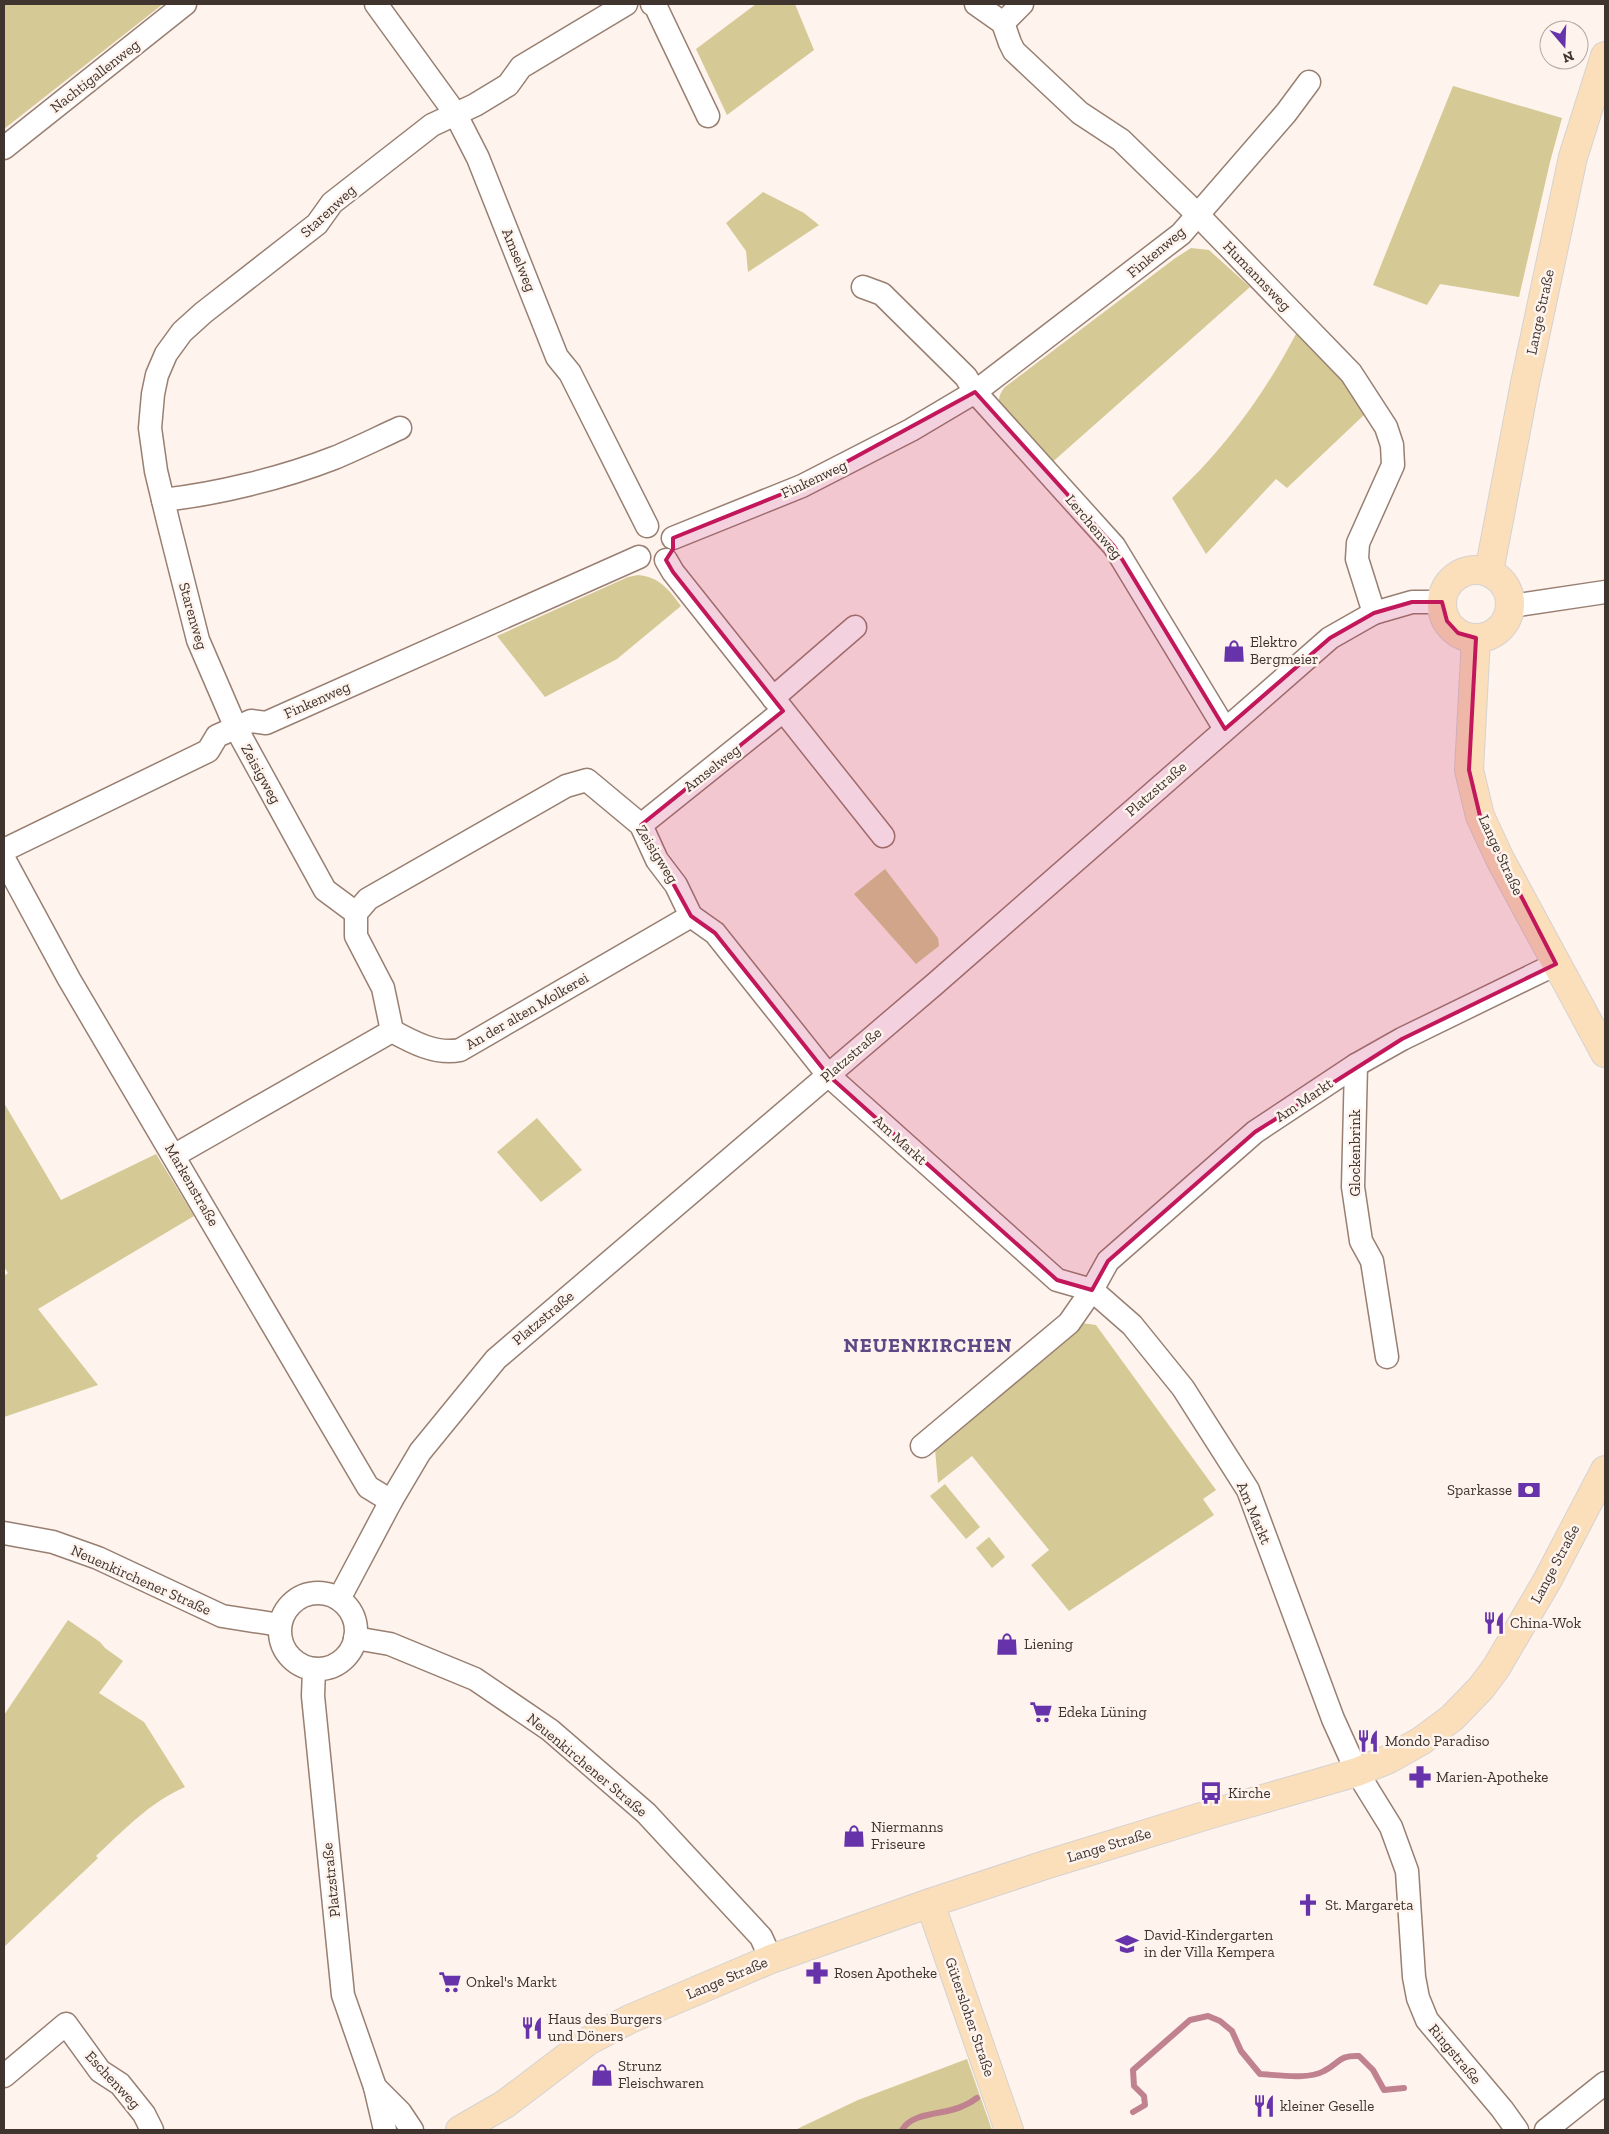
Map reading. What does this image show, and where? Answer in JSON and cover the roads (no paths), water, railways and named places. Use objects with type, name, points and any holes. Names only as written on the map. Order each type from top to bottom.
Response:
[{"type":"main road","name":"Lange Straße","points":[[1489,572],[1524,383],[1573,157],[1605,56]]},
{"type":"main road","points":[[1476,569],[1489,572],[1505,584],[1510,594],[1511,606],[1505,622],[1497,631],[1488,636],[1476,638],[1458,632],[1447,622],[1442,602],[1447,586],[1452,579],[1461,573],[1476,569]]},
{"type":"main road","name":"Lange Straße","points":[[1476,638],[1469,770],[1480,816],[1500,859],[1605,1053]]},
{"type":"main road","name":"Lange Straße","points":[[460,2130],[506,2104],[588,2041],[630,2018],[771,1959],[930,1903],[1126,1840],[1356,1772],[1389,1759],[1421,1741],[1452,1718],[1481,1688],[1496,1668],[1548,1581],[1605,1470]]},
{"type":"main road","name":"Gütersloher Straße","points":[[930,1903],[1009,2130]]},
{"type":"main road","name":"Lange Straße","points":[[487,2130],[506,2104]]},
{"type":"street","name":"Nachtigallenweg","points":[[4,148],[186,4]]},
{"type":"street","name":"Amselweg","points":[[376,4],[455,113],[478,158],[557,357],[570,374],[647,526]]},
{"type":"street","name":"Starenweg","points":[[236,728],[198,640],[164,500],[150,428],[157,375],[166,354],[182,332],[203,313],[317,224],[332,203],[432,125],[475,105],[508,85],[521,67],[626,4]]},
{"type":"street","points":[[652,4],[655,4],[708,116]]},
{"type":"street","points":[[976,4],[1003,23],[1022,4]]},
{"type":"street","name":"Humannsweg","points":[[1003,23],[1014,51],[1080,113],[1121,140],[1198,215],[1351,373],[1386,427],[1392,445],[1393,465],[1358,543],[1357,559],[1374,613]]},
{"type":"street","name":"Finkenweg","points":[[672,538],[802,486],[911,430],[975,392],[1181,234],[1286,113],[1309,82]]},
{"type":"street","points":[[863,287],[882,294],[966,377],[975,392]]},
{"type":"street","name":"Lerchenweg","points":[[975,392],[1114,546],[1225,728]]},
{"type":"street","points":[[164,500],[192,497],[299,469],[333,458],[400,428]]},
{"type":"street","points":[[658,525],[667,530],[672,538],[673,550],[666,560],[658,563],[648,563],[639,557],[635,545],[638,534],[647,526],[658,525]]},
{"type":"street","name":"Finkenweg","points":[[4,850],[208,751],[217,736],[251,721],[266,722],[639,557]]},
{"type":"street","points":[[666,560],[882,836]]},
{"type":"street","points":[[1511,606],[1605,592]]},
{"type":"street","name":"Platzstraße","points":[[339,1599],[391,1501],[420,1452],[496,1358],[943,977],[1330,638],[1374,613],[1412,602],[1442,602]]},
{"type":"street","name":"Amselweg","points":[[641,824],[778,705],[855,627]]},
{"type":"street","name":"Zeisigweg","points":[[236,728],[325,890],[356,913],[368,899],[566,786],[587,780],[641,824],[657,860],[676,885],[691,916],[715,934],[828,1075]]},
{"type":"street","name":"Markenstraße","points":[[4,859],[69,979],[175,1156],[368,1487],[391,1501]]},
{"type":"street","points":[[175,1156],[392,1031],[383,988],[356,936],[356,913]]},
{"type":"street","name":"An der alten Molkerei","points":[[392,1031],[417,1044],[449,1052],[460,1050],[691,916]]},
{"type":"street","name":"Am Markt","points":[[922,1446],[1069,1323],[1092,1290],[1108,1262],[1255,1132],[1356,1065],[1402,1039],[1556,964]]},
{"type":"street","name":"Glockenbrink","points":[[1356,1065],[1353,1187],[1361,1241],[1372,1261],[1386,1357]]},
{"type":"street","name":"Am Markt","points":[[828,1075],[1057,1280],[1092,1290],[1132,1325],[1182,1388],[1248,1490],[1333,1719],[1356,1772]]},
{"type":"street","name":"Neuenkirchener Straße","points":[[4,1533],[52,1542],[98,1558],[222,1616],[280,1625]]},
{"type":"street","points":[[321,1593],[339,1599],[347,1606],[353,1616],[355,1638],[352,1649],[345,1658],[326,1668],[314,1669],[302,1666],[288,1654],[280,1637],[280,1625],[284,1613],[292,1603],[302,1596],[321,1593]]},
{"type":"street","name":"Neuenkirchener Straße","points":[[355,1638],[390,1644],[475,1679],[550,1730],[646,1812],[760,1937],[771,1959]]},
{"type":"street","name":"Platzstraße","points":[[314,1669],[313,1696],[343,1995],[375,2087],[385,2130]]},
{"type":"street","name":"Ringstraße","points":[[1356,1772],[1391,1827],[1407,1871],[1414,1976],[1418,1998],[1426,2020],[1502,2109],[1517,2130]]},
{"type":"street","name":"Eschenweg","points":[[4,2076],[66,2024],[100,2071],[120,2084],[144,2114],[152,2130]]},
{"type":"street","points":[[1546,2130],[1605,2083]]},
{"type":"street","name":"Platzstraße","points":[[375,2087],[400,2112],[412,2130]]},
{"type":"waterway","points":[[1133,2112],[1145,2105],[1144,2096],[1134,2086],[1133,2070],[1190,2020],[1208,2016],[1220,2021],[1232,2031],[1241,2051],[1260,2074],[1293,2076],[1317,2074],[1343,2058],[1359,2056],[1373,2070],[1384,2090],[1404,2088]]},
{"type":"waterway","points":[[902,2130],[907,2124],[922,2116],[956,2109],[977,2098]]},
{"type":"place","name":"Elektro Bergmeier","points":[[1234,651]]},
{"type":"place","name":"Sparkasse","points":[[1529,1490]]},
{"type":"place","name":"China-Wok","points":[[1494,1623]]},
{"type":"place","name":"Liening","points":[[1007,1644]]},
{"type":"place","name":"Edeka Lüning","points":[[1041,1712]]},
{"type":"place","name":"Mondo Paradiso","points":[[1368,1741]]},
{"type":"place","name":"Marien-Apotheke","points":[[1420,1777]]},
{"type":"place","name":"Kirche","points":[[1211,1793]]},
{"type":"place","name":"Niermanns Friseure","points":[[854,1836]]},
{"type":"place","name":"St. Margareta","points":[[1308,1905]]},
{"type":"place","name":"David-Kindergarten in der Villa Kempera","points":[[1127,1944]]},
{"type":"place","name":"Rosen Apotheke","points":[[817,1973]]},
{"type":"place","name":"Onkel's Markt","points":[[450,1982]]},
{"type":"place","name":"Haus des Burgers und Döners","points":[[532,2028]]},
{"type":"place","name":"Strunz Fleischwaren","points":[[602,2075]]},
{"type":"place","name":"kleiner Geselle","points":[[1264,2106]]},
{"type":"district","name":"NEUENKIRCHEN","points":[[928,1345]]}]
